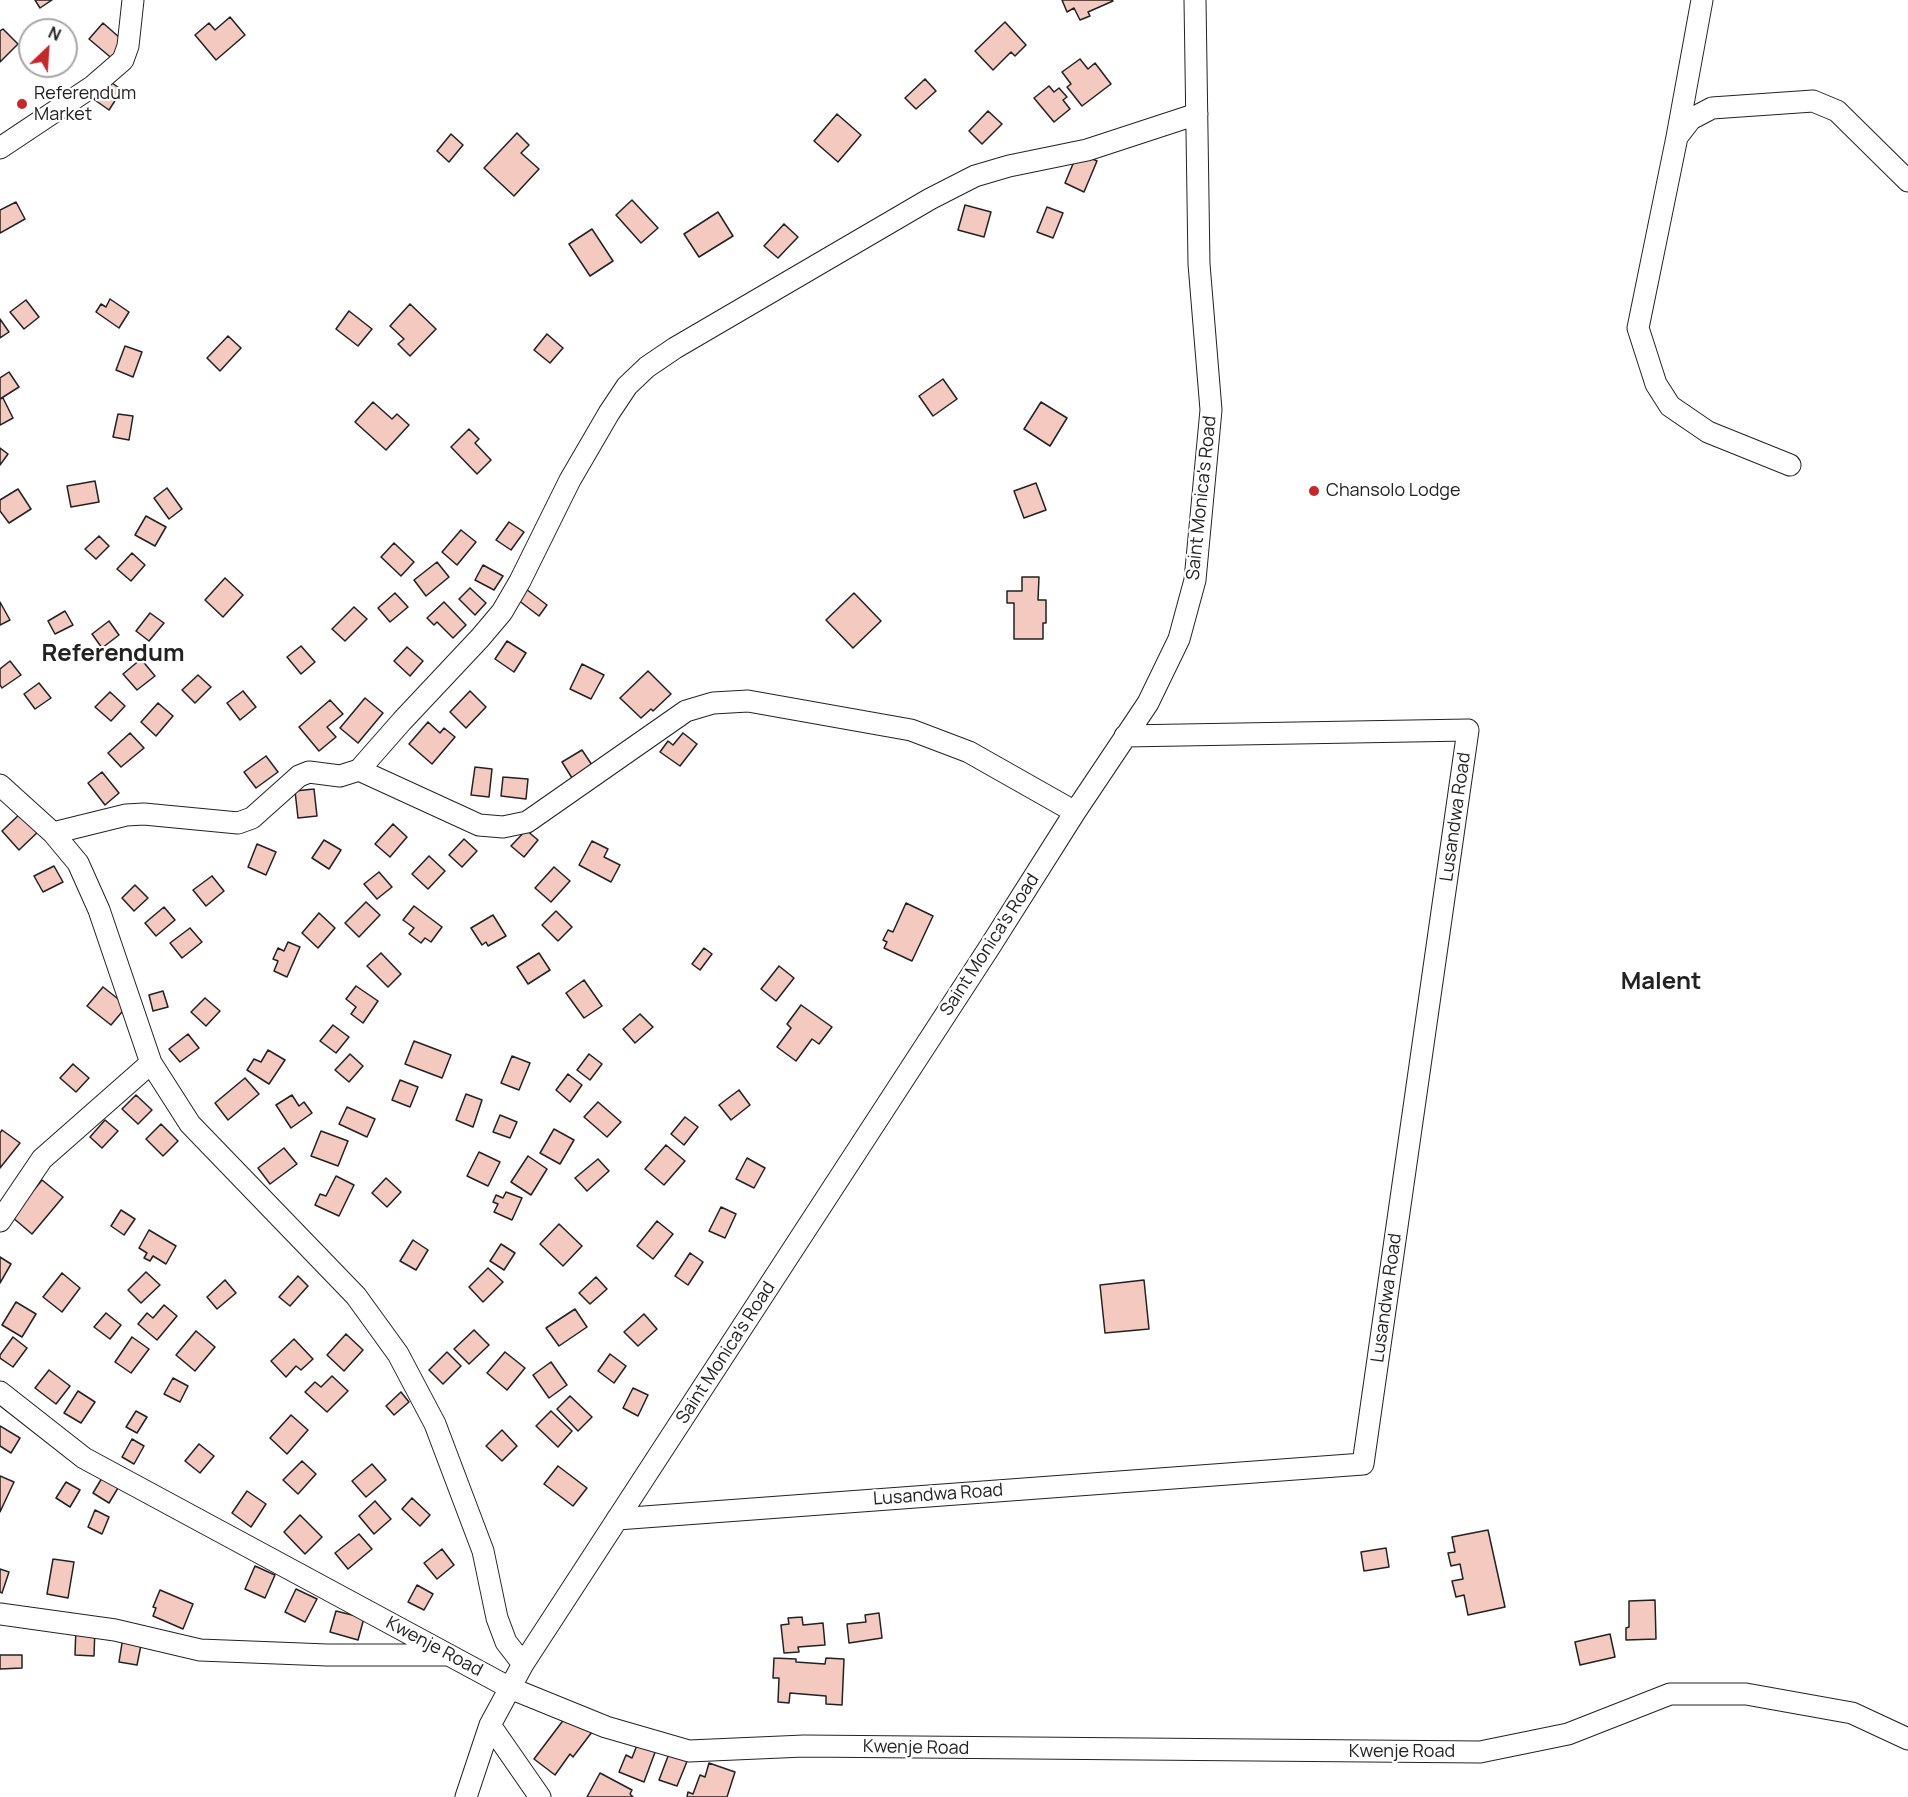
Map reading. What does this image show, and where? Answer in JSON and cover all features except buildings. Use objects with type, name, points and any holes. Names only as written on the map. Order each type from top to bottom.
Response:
[{"type":"street","points":[[0,148],[93,86],[123,60],[128,46],[133,0]]},
{"type":"street","name":"Saint Monica's Road","points":[[466,1797],[490,1725],[523,1664],[1148,703],[1179,639],[1195,580],[1211,410],[1199,264],[1195,0]]},
{"type":"street","points":[[1702,0],[1638,328],[1656,384],[1670,406],[1708,432],[1790,465]]},
{"type":"street","points":[[1677,137],[1691,119],[1712,108],[1813,101],[1837,111],[1908,181]]},
{"type":"street","points":[[53,833],[126,815],[144,814],[238,823],[252,818],[299,776],[309,772],[340,776],[359,770],[502,612],[520,581],[570,480],[609,413],[627,387],[647,367],[675,348],[930,199],[975,176],[1009,166],[1087,150],[1197,114]]},
{"type":"street","points":[[359,770],[478,825],[503,827],[527,822],[686,711],[713,702],[748,701],[911,730],[969,752],[1075,812]]},
{"type":"street","name":"Lusandwa Road","points":[[617,1519],[1363,1464],[1468,730],[1125,736]]},
{"type":"street","points":[[0,784],[53,833],[78,863],[99,910],[152,1063],[189,1124],[356,1296],[398,1354],[435,1424],[483,1551],[497,1618],[506,1642],[523,1664]]},
{"type":"street","points":[[0,1221],[42,1159],[152,1063]]},
{"type":"street","name":"Kwenje Road","points":[[0,1392],[84,1458],[448,1656],[510,1688],[606,1727],[689,1751],[804,1746],[1480,1752],[1568,1734],[1670,1694],[1746,1695],[1852,1713],[1908,1739]]},
{"type":"street","points":[[0,1614],[115,1630],[200,1650],[327,1655],[448,1656]]},
{"type":"street","points":[[490,1725],[540,1797]]},
{"type":"place","name":"Referendum Market","points":[[22,104]]},
{"type":"place","name":"Chansolo Lodge","points":[[1314,491]]},
{"type":"district","name":"Referendum","points":[[113,654]]},
{"type":"district","name":"Malent","points":[[1661,982]]}]
